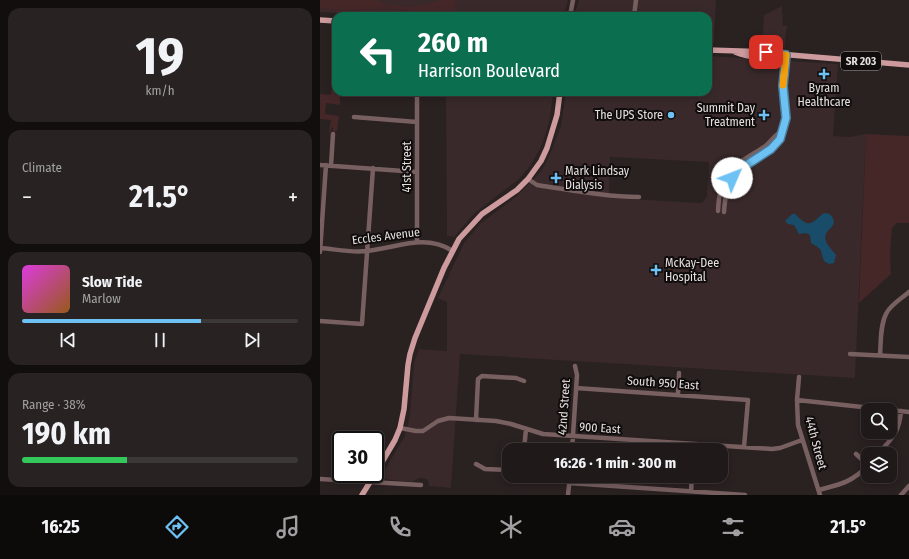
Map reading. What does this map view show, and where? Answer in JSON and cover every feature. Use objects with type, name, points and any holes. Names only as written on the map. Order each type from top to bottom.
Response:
[{"type":"main road","points":[[320,20],[332,21]]},
{"type":"main road","name":"SR 203","points":[[712,50],[734,52],[743,56],[773,58],[779,54],[909,64]]},
{"type":"main road","points":[[384,459],[400,428],[404,409],[410,354],[420,324],[444,268],[459,239],[482,214],[517,190],[528,179],[547,148],[557,115],[559,96]]},
{"type":"main road","points":[[362,495],[369,483]]},
{"type":"street","points":[[571,12],[573,0]]},
{"type":"street","points":[[634,12],[636,0]]},
{"type":"street","points":[[724,212],[726,193],[732,178],[745,166],[775,146],[780,139],[786,121],[783,86],[786,55]]},
{"type":"street","name":"41st Street","points":[[416,96],[417,242]]},
{"type":"street","points":[[354,117],[417,122]]},
{"type":"street","points":[[718,211],[721,188],[729,171],[741,160],[766,146],[777,134],[782,131]]},
{"type":"street","points":[[320,252],[328,166],[333,134]]},
{"type":"street","points":[[320,165],[417,172]]},
{"type":"street","points":[[320,321],[362,324],[373,168]]},
{"type":"street","points":[[528,179],[537,185],[620,197],[640,197]]},
{"type":"street","name":"Eccles Avenue","points":[[320,248],[367,251],[424,241],[434,242],[453,250]]},
{"type":"street","points":[[880,355],[882,327],[886,314],[892,306],[909,292]]},
{"type":"street","points":[[850,354],[909,357]]},
{"type":"street","name":"42nd Street","points":[[572,443],[577,375],[575,366]]},
{"type":"street","points":[[678,394],[679,373]]},
{"type":"street","points":[[476,420],[478,379],[480,377],[516,378],[524,381]]},
{"type":"street","name":"44th Street","points":[[799,377],[797,400],[798,425],[819,493]]},
{"type":"street","name":"South 950 East","points":[[576,388],[748,400],[744,447]]},
{"type":"street","points":[[797,400],[909,412]]},
{"type":"street","points":[[884,447],[895,435],[900,425],[901,411]]},
{"type":"street","name":"900 East","points":[[400,428],[416,432],[423,431],[438,421],[449,418],[496,421],[543,434],[651,443]]},
{"type":"street","points":[[525,443],[526,429]]},
{"type":"street","name":"900 East","points":[[728,447],[772,449],[780,448],[802,440]]},
{"type":"street","points":[[856,454],[861,459]]},
{"type":"street","points":[[476,464],[485,469],[502,470]]},
{"type":"street","points":[[819,493],[848,482],[861,472]]},
{"type":"street","points":[[320,479],[332,480]]},
{"type":"street","points":[[384,483],[421,484]]},
{"type":"street","points":[[568,495],[569,483],[745,495]]},
{"type":"street","points":[[691,491],[692,483]]},
{"type":"street","points":[[901,495],[909,486]]},
{"type":"shaded area","points":[[320,0],[568,0],[565,12],[320,12]]},
{"type":"shaded area","points":[[320,0],[377,0],[385,4],[385,8],[346,11],[320,8]]},
{"type":"shaded area","points":[[439,0],[455,0],[456,12],[416,12],[387,8],[387,4],[414,6]]},
{"type":"shaded area","points":[[579,0],[716,0],[714,43],[712,43],[712,12],[575,12]]},
{"type":"shaded area","points":[[782,6],[783,26],[788,26],[786,31],[785,48],[762,46],[764,15]]},
{"type":"shaded area","points":[[322,9],[346,11],[392,9],[412,12],[337,12],[324,11]]},
{"type":"shaded area","name":"McKay-Dee Hospital","points":[[712,56],[838,64],[833,136],[850,137],[866,134],[855,378],[460,354],[451,488],[429,486],[428,480],[423,478],[419,478],[412,482],[384,479],[384,471],[405,436],[410,415],[414,363],[419,349],[447,351],[447,302],[438,298],[464,243],[481,223],[517,196],[541,171],[549,157],[561,126],[565,96],[712,96]],"holes":[[[610,157],[709,162],[707,196],[702,203],[609,198]]]},
{"type":"shaded area","points":[[332,86],[332,96],[340,96],[340,105],[326,103],[325,114],[339,116],[337,131],[333,132],[333,128],[331,127],[331,132],[329,132],[331,120],[320,119],[320,94],[331,95]]},
{"type":"shaded area","points":[[446,96],[553,96],[550,118],[546,133],[540,149],[530,166],[518,180],[472,216],[454,237],[447,236]]},
{"type":"shaded area","points":[[866,134],[909,136],[909,223],[897,223],[892,228],[890,255],[891,274],[859,303]]},
{"type":"water","points":[[824,213],[831,215],[834,222],[827,232],[825,239],[836,255],[834,263],[829,264],[824,261],[821,250],[811,243],[810,235],[806,233],[799,234],[794,225],[788,224],[785,221],[792,214],[795,214],[806,223],[812,223]]},
{"type":"slow traffic","points":[[782,55],[786,55],[783,85]]},
{"type":"place","name":"Byram Healthcare","points":[[824,74]]},
{"type":"place","name":"The UPS Store","points":[[671,115]]},
{"type":"place","name":"Summit Day Treatment","points":[[764,115]]},
{"type":"place","name":"Mark Lindsay Dialysis","points":[[556,178]]},
{"type":"place","name":"McKay-Dee Hospital","points":[[656,270]]},
{"type":"route","points":[[732,178],[745,166],[775,146],[780,139],[785,125],[786,114],[783,86],[786,55],[766,52]]}]
